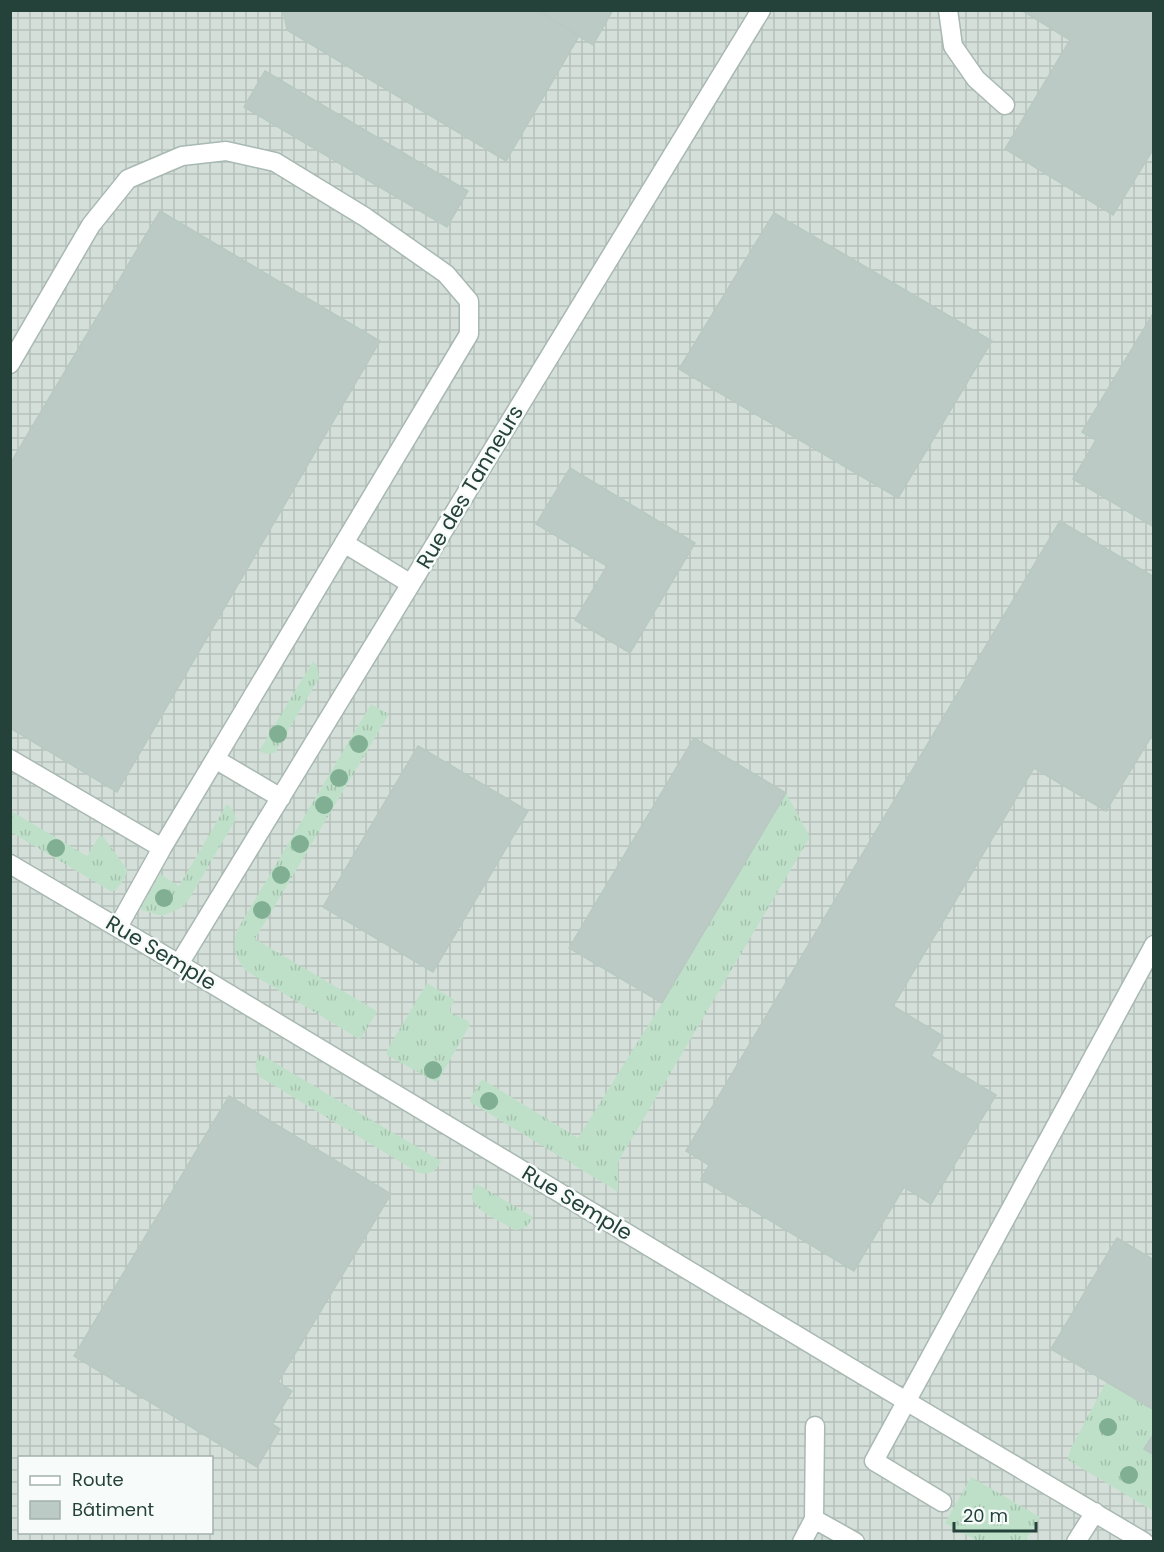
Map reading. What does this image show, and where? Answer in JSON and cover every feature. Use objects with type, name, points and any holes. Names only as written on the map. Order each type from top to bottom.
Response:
[{"type":"street","name":"Rue des Tanneurs","points":[[179,964],[761,10]]},
{"type":"street","points":[[948,10],[953,46],[976,80],[1005,105]]},
{"type":"street","points":[[10,364],[91,225],[128,179],[182,156],[226,152],[275,162],[365,218],[446,274],[469,301],[469,334],[162,848],[118,927]]},
{"type":"street","points":[[344,543],[411,584]]},
{"type":"street","points":[[10,759],[162,848]]},
{"type":"street","points":[[215,759],[281,798]]},
{"type":"street","name":"Rue Semple","points":[[10,864],[1144,1542]]},
{"type":"street","points":[[942,1502],[874,1461],[1154,945]]},
{"type":"street","points":[[802,1542],[814,1519],[815,1426]]},
{"type":"street","points":[[1076,1542],[1095,1512]]},
{"type":"street","points":[[814,1519],[855,1542]]},
{"type":"shaded area","points":[[11,11],[1153,11],[1153,1541],[11,1542]]},
{"type":"green space","points":[[313,661],[317,666],[319,678],[275,753],[266,754],[259,751]]},
{"type":"green space","points":[[371,704],[389,714],[255,939],[375,1010],[377,1012],[359,1039],[245,970],[237,956],[235,941],[237,930]]},
{"type":"green space","points":[[786,793],[810,837],[618,1162],[618,1192],[470,1102],[482,1079],[578,1138],[662,1003]]},
{"type":"green space","points":[[227,804],[233,810],[236,819],[188,901],[181,908],[162,916],[141,910],[160,874],[179,886]]},
{"type":"green space","points":[[11,811],[87,856],[100,835],[127,869],[122,882],[112,892],[11,832]]},
{"type":"green space","points":[[427,983],[455,1000],[450,1012],[468,1021],[470,1025],[436,1082],[387,1055],[387,1050]]},
{"type":"green space","points":[[260,1054],[441,1161],[439,1165],[429,1173],[417,1172],[260,1077],[256,1066]]},
{"type":"green space","points":[[477,1184],[533,1217],[527,1227],[516,1230],[480,1209],[472,1199],[472,1192]]},
{"type":"green space","points":[[1106,1382],[1153,1410],[1153,1433],[1144,1449],[1153,1455],[1153,1511],[1068,1460],[1070,1450]]},
{"type":"green space","points":[[971,1477],[1040,1517],[1025,1541],[977,1541],[945,1523]]},
{"type":"building","points":[[283,10],[537,10],[579,36],[506,161],[287,30]]},
{"type":"building","points":[[537,10],[613,10],[593,45]]},
{"type":"building","points":[[1021,10],[1154,10],[1154,148],[1113,215],[1005,149],[1070,40]]},
{"type":"building","points":[[265,71],[468,191],[447,227],[244,107]]},
{"type":"building","points":[[160,211],[380,341],[117,792],[10,728],[10,464]]},
{"type":"building","points":[[774,213],[992,341],[898,498],[679,369]]},
{"type":"building","points":[[1154,312],[1154,527],[1073,479],[1096,440],[1082,432]]},
{"type":"building","points":[[570,468],[695,543],[630,653],[575,620],[607,566],[536,524]]},
{"type":"building","points":[[1060,521],[1154,577],[1154,732],[1106,811],[1034,768],[893,1006],[943,1036],[931,1056],[996,1095],[931,1204],[904,1187],[854,1271],[701,1179],[709,1165],[686,1151]]},
{"type":"building","points":[[694,738],[786,793],[662,1003],[569,948]]},
{"type":"building","points":[[418,746],[528,811],[433,972],[323,907]]},
{"type":"building","points":[[229,1096],[391,1194],[278,1382],[292,1391],[272,1424],[280,1429],[257,1467],[74,1356]]},
{"type":"building","points":[[1117,1238],[1154,1260],[1154,1410],[1051,1349]]},
{"type":"building","points":[[1154,1433],[1154,1455],[1144,1449]]}]
